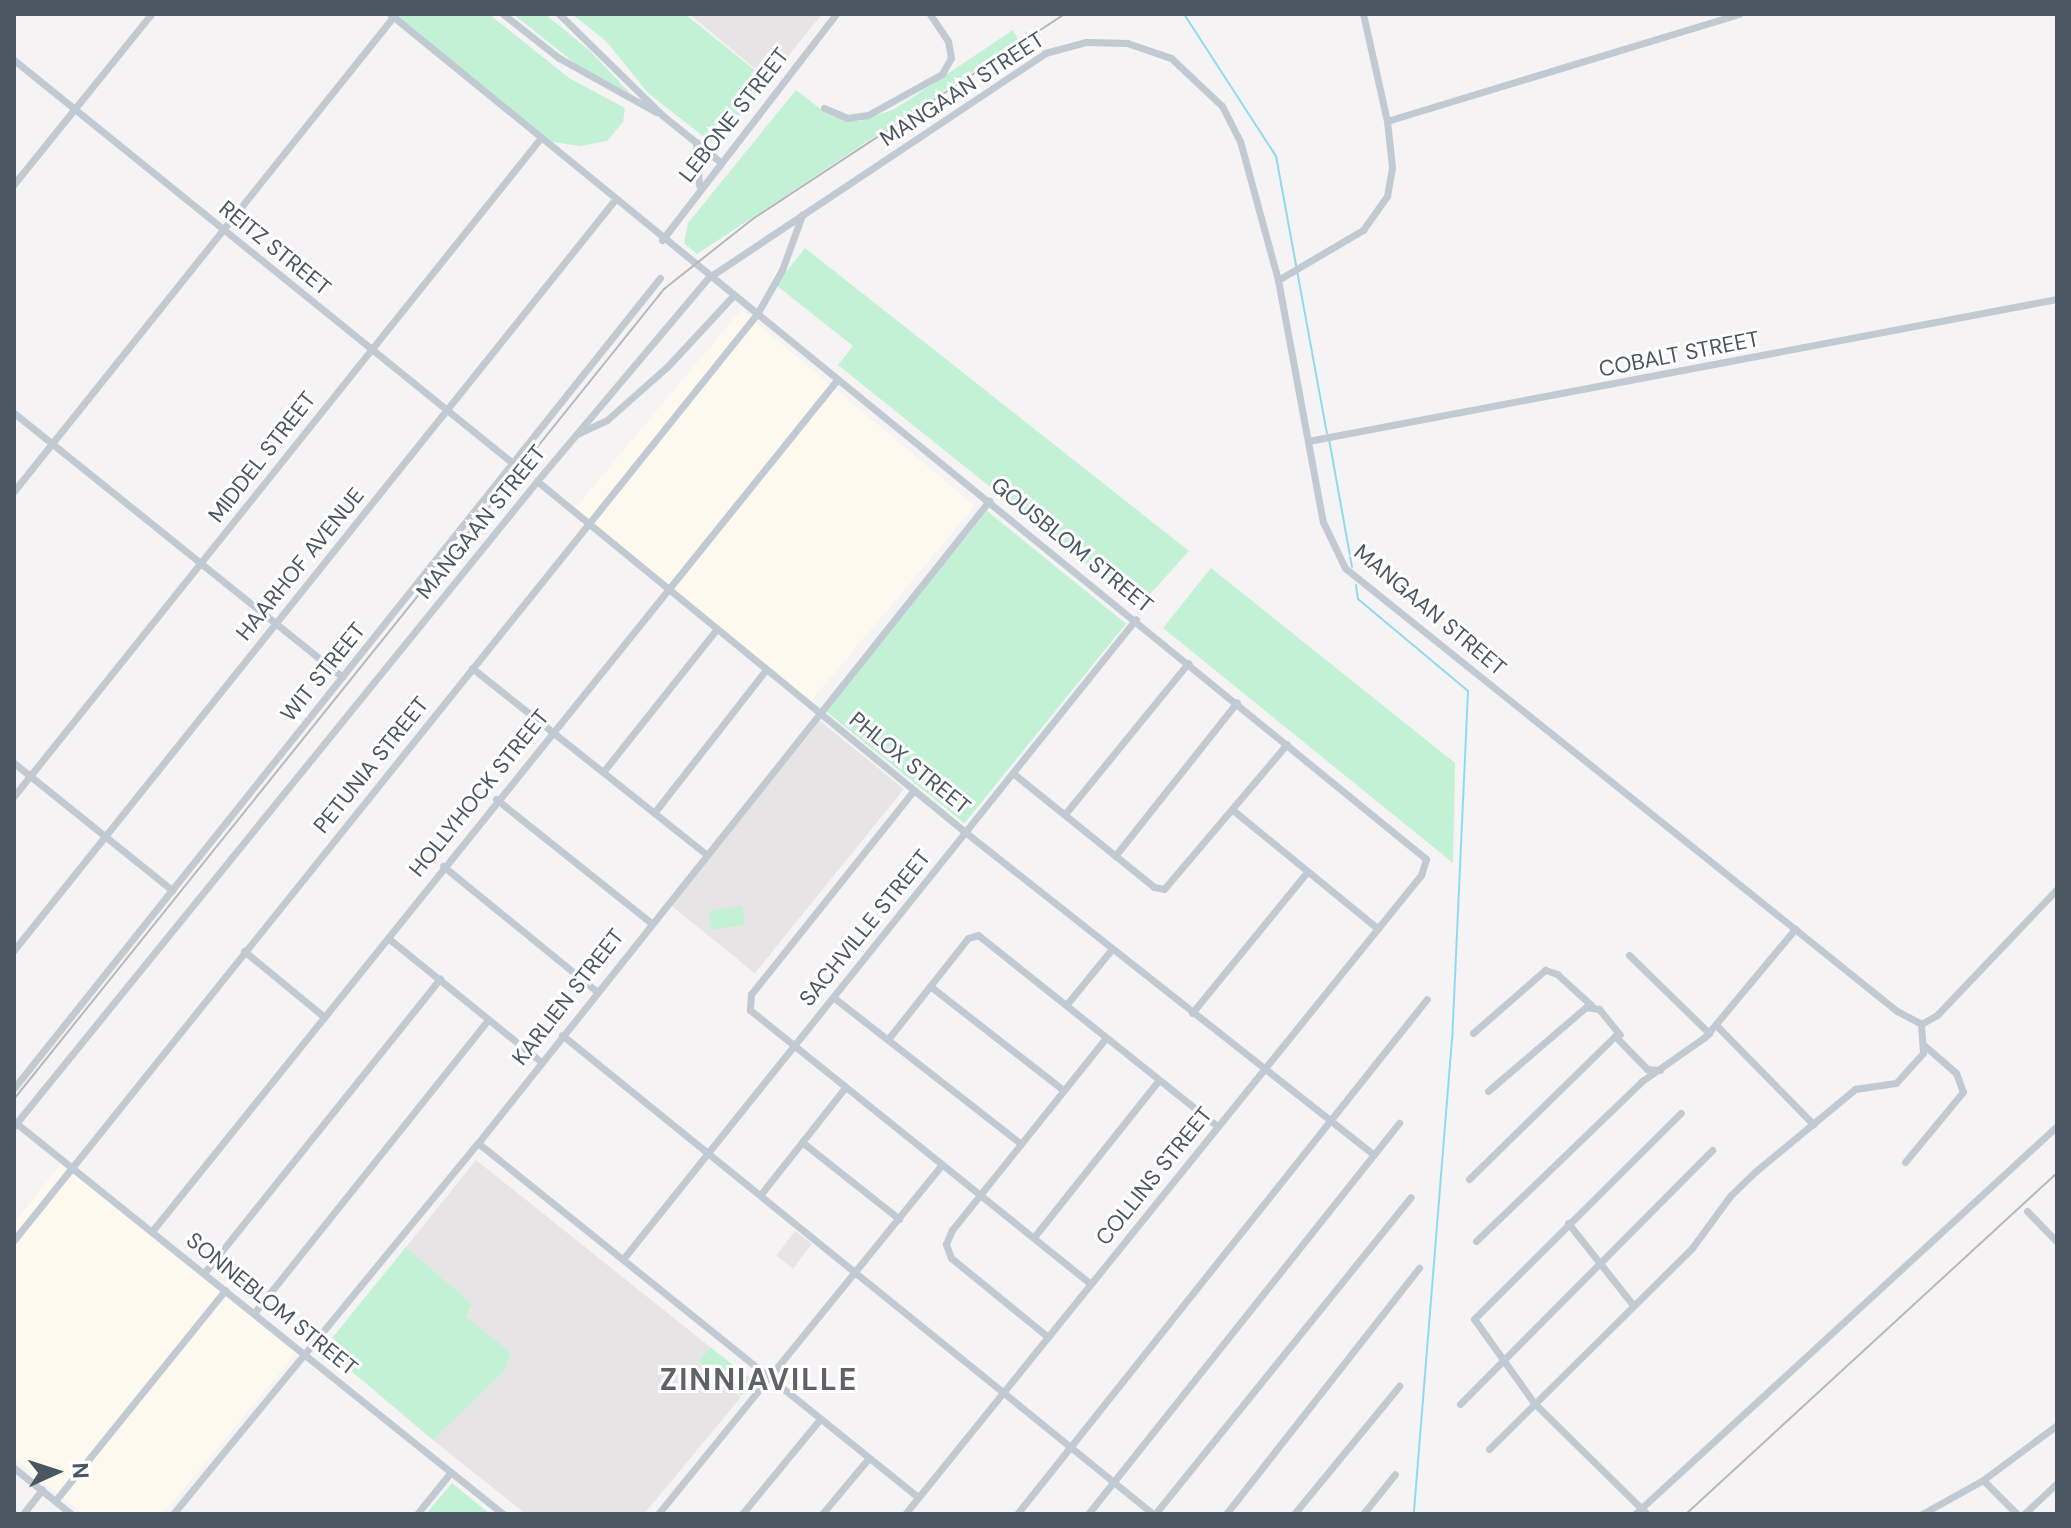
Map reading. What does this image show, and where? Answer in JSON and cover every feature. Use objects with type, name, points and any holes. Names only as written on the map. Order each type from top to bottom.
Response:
[{"type":"street","points":[[14,184],[151,14]]},
{"type":"street","points":[[503,14],[559,58],[662,115],[719,161]]},
{"type":"street","points":[[559,14],[662,115]]},
{"type":"street","name":"LEBONE STREET","points":[[662,240],[719,161],[836,14]]},
{"type":"street","points":[[824,108],[847,118],[868,115],[942,74],[951,58],[948,41],[930,14]]},
{"type":"street","points":[[1278,280],[1350,239],[1378,214],[1392,167],[1387,121],[1363,14]]},
{"type":"street","points":[[1387,121],[1739,14]]},
{"type":"street","points":[[14,491],[392,16]]},
{"type":"street","name":"GOUSBLOM STREET","points":[[392,16],[613,202],[1136,619],[1426,859]]},
{"type":"street","name":"MANGAAN STREET","points":[[15,1125],[537,481],[708,278],[1045,53],[1086,42],[1127,43],[1171,58],[1222,106],[1255,185],[1278,280],[1323,522],[1345,568],[1897,1011],[1921,1024]]},
{"type":"street","name":"REITZ STREET","points":[[14,60],[514,464]]},
{"type":"street","name":"MIDDEL STREET","points":[[14,796],[539,140]]},
{"type":"street","points":[[696,140],[698,189]]},
{"type":"street","name":"HAARHOF AVENUE","points":[[14,950],[613,202]]},
{"type":"street","name":"PETUNIA STREET","points":[[14,1240],[757,314],[782,270],[802,215]]},
{"type":"street","name":"WIT STREET","points":[[14,1088],[660,278]]},
{"type":"street","points":[[576,434],[607,420],[657,376],[733,296]]},
{"type":"street","name":"COBALT STREET","points":[[1308,441],[2057,299]]},
{"type":"street","name":"HOLLYHOCK STREET","points":[[153,1230],[550,731],[837,380]]},
{"type":"street","points":[[14,413],[342,677]]},
{"type":"street","name":"PHLOX STREET","points":[[537,481],[586,525],[1111,950],[1262,1071],[1373,1154]]},
{"type":"street","name":"KARLIEN STREET","points":[[173,1514],[478,1143],[650,922],[989,501]]},
{"type":"street","name":"SACHVILLE STREET","points":[[623,1259],[1136,619]]},
{"type":"street","points":[[603,772],[716,630]]},
{"type":"street","points":[[1065,814],[1188,663]]},
{"type":"street","points":[[472,668],[706,854]]},
{"type":"street","points":[[654,813],[765,671]]},
{"type":"street","points":[[1115,856],[1237,702]]},
{"type":"street","points":[[1014,774],[1154,887],[1169,887],[1287,744]]},
{"type":"street","points":[[14,763],[107,834],[172,890]]},
{"type":"street","points":[[914,790],[751,994],[750,1010],[844,1089],[1090,1283]]},
{"type":"street","points":[[496,799],[650,922]]},
{"type":"street","points":[[1234,811],[1378,929]]},
{"type":"street","name":"COLLINS STREET","points":[[905,1514],[1378,929],[1424,871],[1426,859]]},
{"type":"street","points":[[443,866],[596,991]]},
{"type":"street","points":[[1192,1013],[1307,872]]},
{"type":"street","points":[[1905,1162],[1963,1092],[1956,1073],[1925,1046],[1921,1024],[1937,1015],[2057,889]]},
{"type":"street","points":[[1476,1241],[1642,1081],[1709,1033],[1795,929]]},
{"type":"street","points":[[889,1038],[973,935],[993,944],[1217,1126]]},
{"type":"street","points":[[388,938],[540,1061]]},
{"type":"street","points":[[1067,1004],[1111,950]]},
{"type":"street","points":[[244,951],[322,1015]]},
{"type":"street","points":[[1629,955],[1709,1033]]},
{"type":"street","points":[[1473,1033],[1545,970],[1557,974],[1592,1006],[1647,1069],[1660,1070]]},
{"type":"street","points":[[205,1272],[440,979]]},
{"type":"street","points":[[930,986],[1063,1090]]},
{"type":"street","points":[[833,997],[1020,1143]]},
{"type":"street","points":[[1017,1514],[1427,999]]},
{"type":"street","points":[[1488,1091],[1578,1011],[1592,1006]]},
{"type":"street","points":[[254,1313],[488,1020]]},
{"type":"street","points":[[1716,1025],[1813,1124]]},
{"type":"street","points":[[562,1035],[858,1271],[1154,1514],[1411,1197]]},
{"type":"street","points":[[1469,1179],[1620,1035]]},
{"type":"street","points":[[1048,1337],[948,1251],[948,1237],[1106,1038]]},
{"type":"street","points":[[1489,1449],[1692,1248],[1730,1196],[1860,1087],[1896,1083],[1925,1046]]},
{"type":"street","points":[[1034,1237],[1158,1081]]},
{"type":"street","points":[[761,1194],[844,1089]]},
{"type":"street","points":[[1681,1113],[1474,1319],[1500,1362],[1534,1403],[1641,1512],[2057,1126]]},
{"type":"street","points":[[1088,1514],[1399,1123]]},
{"type":"street","name":"SONNEBLOM STREET","points":[[15,1125],[74,1165],[503,1514]]},
{"type":"street","points":[[802,1142],[899,1219]]},
{"type":"street","points":[[478,1143],[918,1497]]},
{"type":"street","points":[[1460,1404],[1712,1150]]},
{"type":"street","points":[[658,1514],[941,1166]]},
{"type":"street","points":[[2027,1211],[2057,1242]]},
{"type":"street","points":[[1568,1223],[1599,1266],[1633,1305]]},
{"type":"street","points":[[1226,1514],[1419,1268]]},
{"type":"street","points":[[55,1501],[225,1290]]},
{"type":"street","points":[[1294,1514],[1399,1386]]},
{"type":"street","points":[[742,1514],[820,1419]]},
{"type":"street","points":[[1922,1514],[1983,1480],[2057,1425]]},
{"type":"street","points":[[822,1514],[868,1459]]},
{"type":"street","points":[[14,1468],[71,1514]]},
{"type":"street","points":[[417,1514],[451,1472]]},
{"type":"street","points":[[1363,1514],[1395,1474]]},
{"type":"street","points":[[1983,1480],[2017,1514]]},
{"type":"street","points":[[2024,1514],[2057,1483]]},
{"type":"street","points":[[23,1514],[42,1490]]},
{"type":"shaded area","points":[[689,14],[822,14],[769,80]]},
{"type":"shaded area","points":[[741,310],[975,506],[809,704],[575,508]]},
{"type":"shaded area","points":[[820,721],[904,789],[755,973],[671,905]]},
{"type":"shaded area","points":[[476,1160],[710,1347],[698,1362],[741,1397],[644,1514],[526,1514],[433,1440],[504,1370],[466,1317],[472,1304],[406,1247]]},
{"type":"shaded area","points":[[61,1164],[296,1353],[163,1514],[83,1514],[14,1458],[14,1223]]},
{"type":"shaded area","points":[[795,1231],[812,1244],[793,1268],[776,1256]]},
{"type":"green space","points":[[393,14],[489,14],[569,78],[625,108],[623,122],[607,141],[580,146],[553,142]]},
{"type":"green space","points":[[513,14],[545,14],[589,50],[631,94],[577,65]]},
{"type":"green space","points":[[572,14],[685,14],[768,81],[721,139],[709,141],[648,93],[606,41]]},
{"type":"green space","points":[[1013,30],[1019,41],[697,254],[684,243],[688,223],[796,90],[827,114],[859,121],[895,109]]},
{"type":"green space","points":[[805,248],[1189,551],[1150,594],[1131,600],[838,365],[853,346],[776,285]]},
{"type":"green space","points":[[987,511],[1126,624],[964,823],[825,711]]},
{"type":"green space","points":[[1211,568],[1455,763],[1453,863],[1163,628]]},
{"type":"green space","points":[[742,906],[745,925],[711,930],[708,911]]},
{"type":"green space","points":[[406,1247],[472,1304],[466,1317],[511,1353],[505,1370],[433,1440],[324,1348]]},
{"type":"green space","points":[[710,1347],[753,1381],[742,1396],[698,1362]]},
{"type":"green space","points":[[452,1483],[490,1514],[426,1514]]},
{"type":"waterway","points":[[1184,14],[1276,156],[1327,433]]},
{"type":"waterway","points":[[1329,439],[1352,567]]},
{"type":"waterway","points":[[1356,585],[1358,599],[1468,691],[1452,1039],[1414,1514]]},
{"type":"railway","points":[[14,1099],[664,289],[754,218],[1064,14]]},
{"type":"railway","points":[[1686,1514],[2057,1173]]},
{"type":"district","name":"ZINNIAVILLE","points":[[759,1380]]}]
